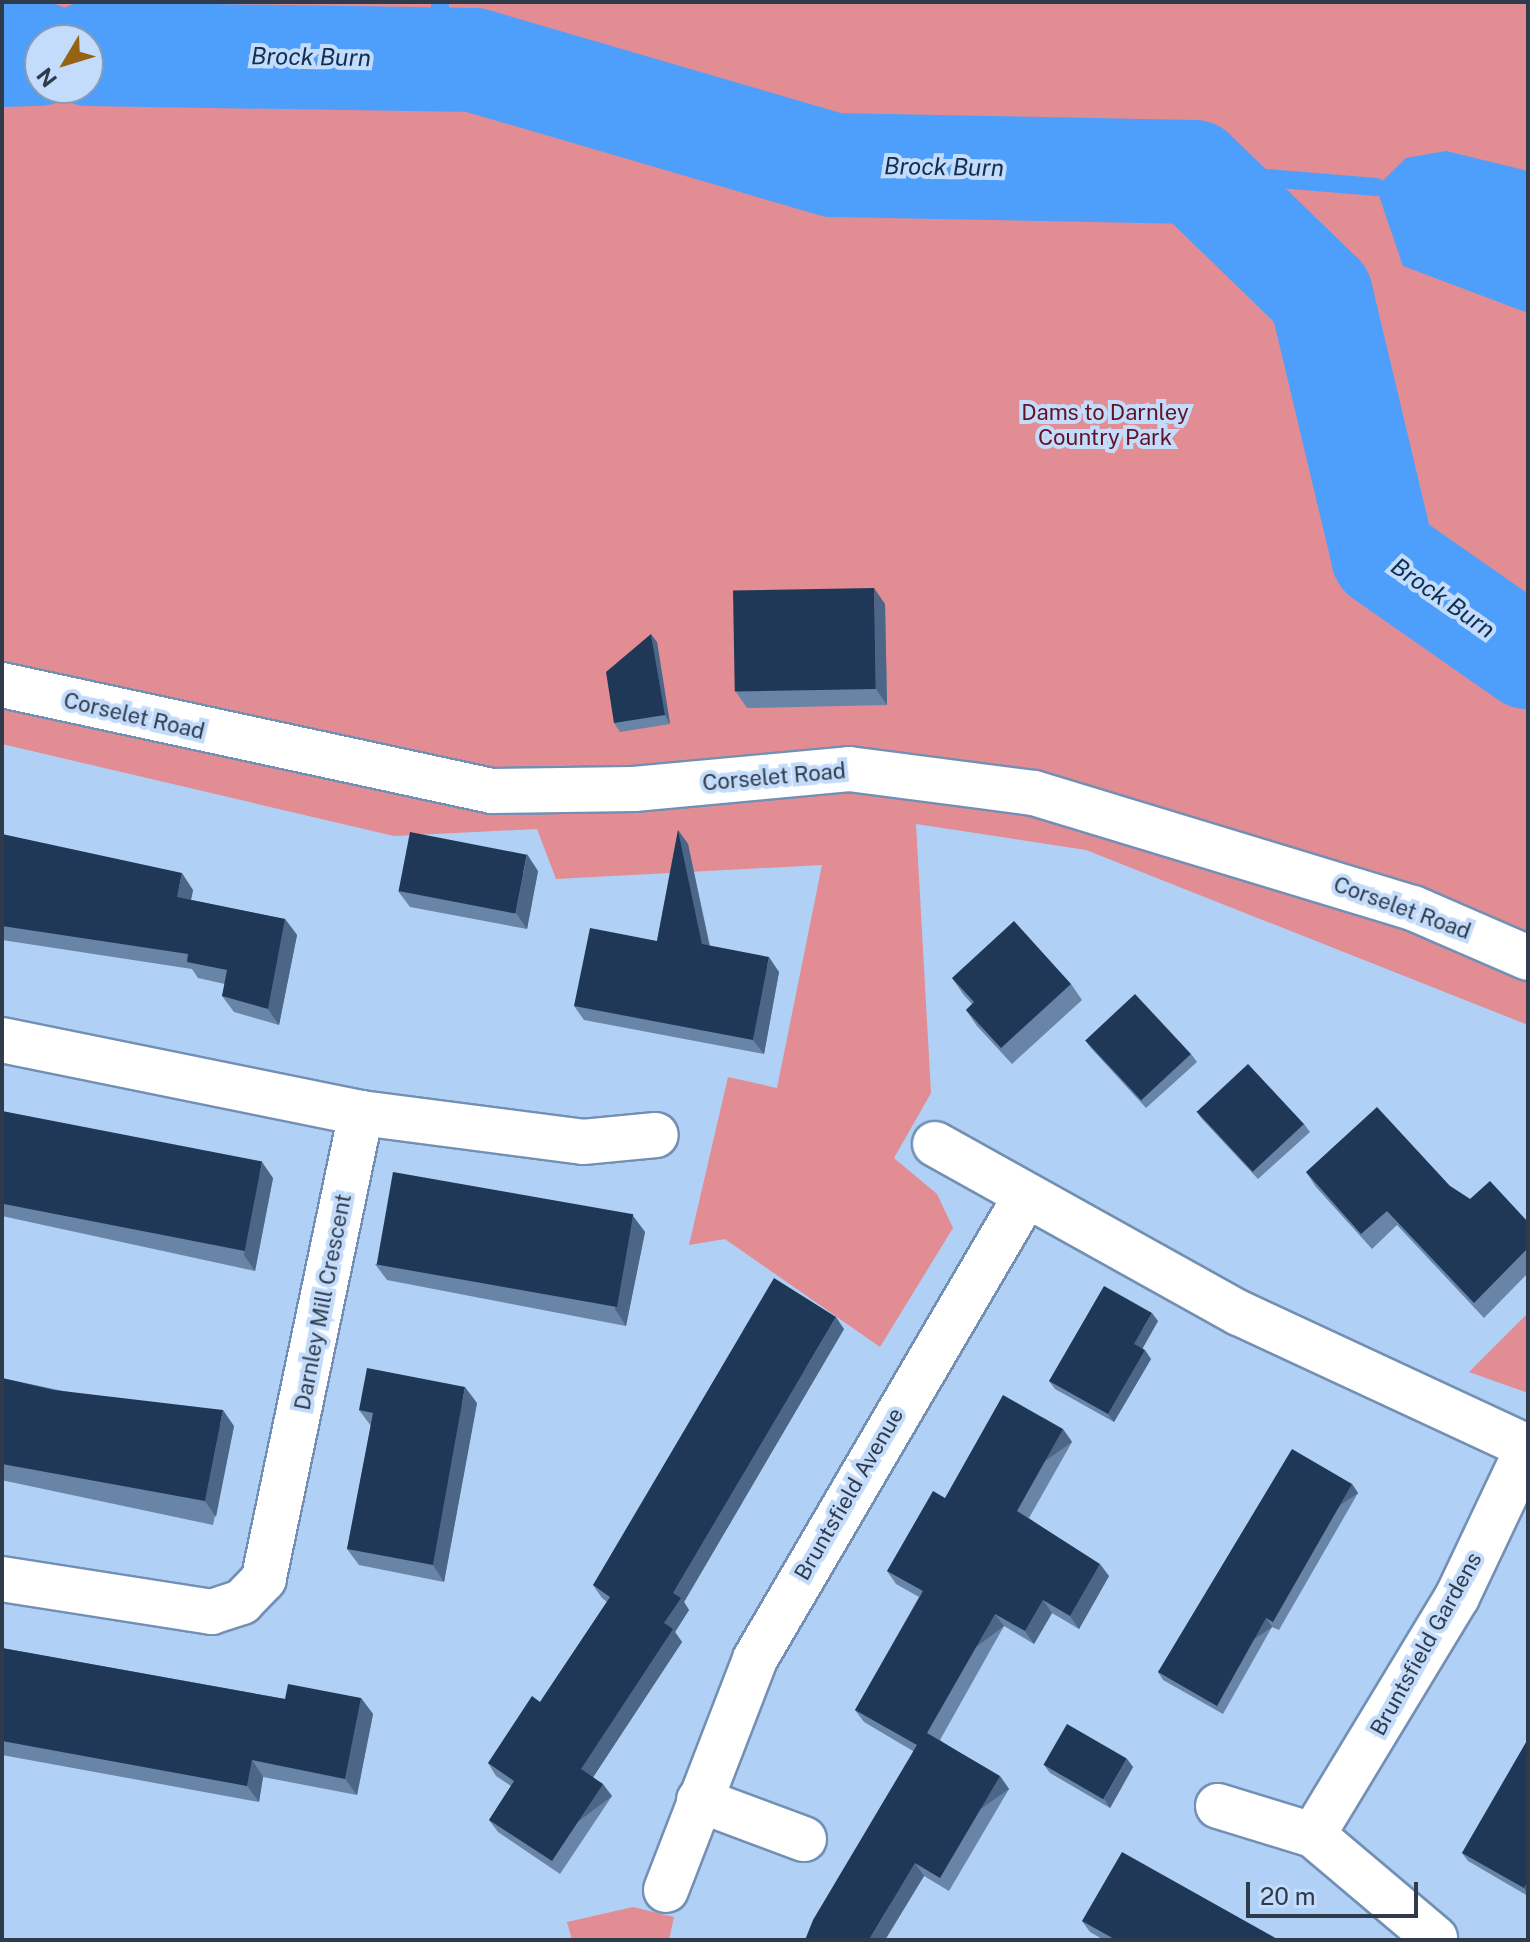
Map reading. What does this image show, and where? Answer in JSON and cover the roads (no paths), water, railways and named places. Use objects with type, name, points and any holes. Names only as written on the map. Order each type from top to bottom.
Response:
[{"type":"street","name":"Corselet Road","points":[[2,685],[492,791],[634,789],[849,769],[1034,793],[1413,908],[1528,958]]},
{"type":"street","points":[[2,1040],[361,1113],[583,1142],[656,1135]]},
{"type":"street","name":"Darnley Mill Crescent","points":[[2,1579],[212,1612],[242,1602],[264,1579],[361,1113]]},
{"type":"street","points":[[935,1144],[1024,1199],[1239,1313],[1528,1447]]},
{"type":"street","name":"Bruntsfield Avenue","points":[[666,1890],[755,1659],[1024,1199]]},
{"type":"street","name":"Bruntsfield Gardens","points":[[1313,1835],[1457,1597],[1528,1447]]},
{"type":"street","points":[[699,1800],[804,1839]]},
{"type":"street","points":[[1218,1806],[1313,1835],[1435,1938]]},
{"type":"water","points":[[1446,151],[1528,171],[1528,313],[1403,266],[1376,187],[1406,158]]},
{"type":"waterway","points":[[440,2],[440,59]]},
{"type":"waterway","name":"Brock Burn","points":[[2,55],[24,54]]},
{"type":"waterway","name":"Brock Burn","points":[[104,54],[474,60],[834,165],[1194,172],[1321,295],[1383,556],[1528,657]]},
{"type":"waterway","points":[[1194,172],[1376,187]]},
{"type":"park label","name":"Dams to Darnley Country Park","points":[[1105,424]]}]
